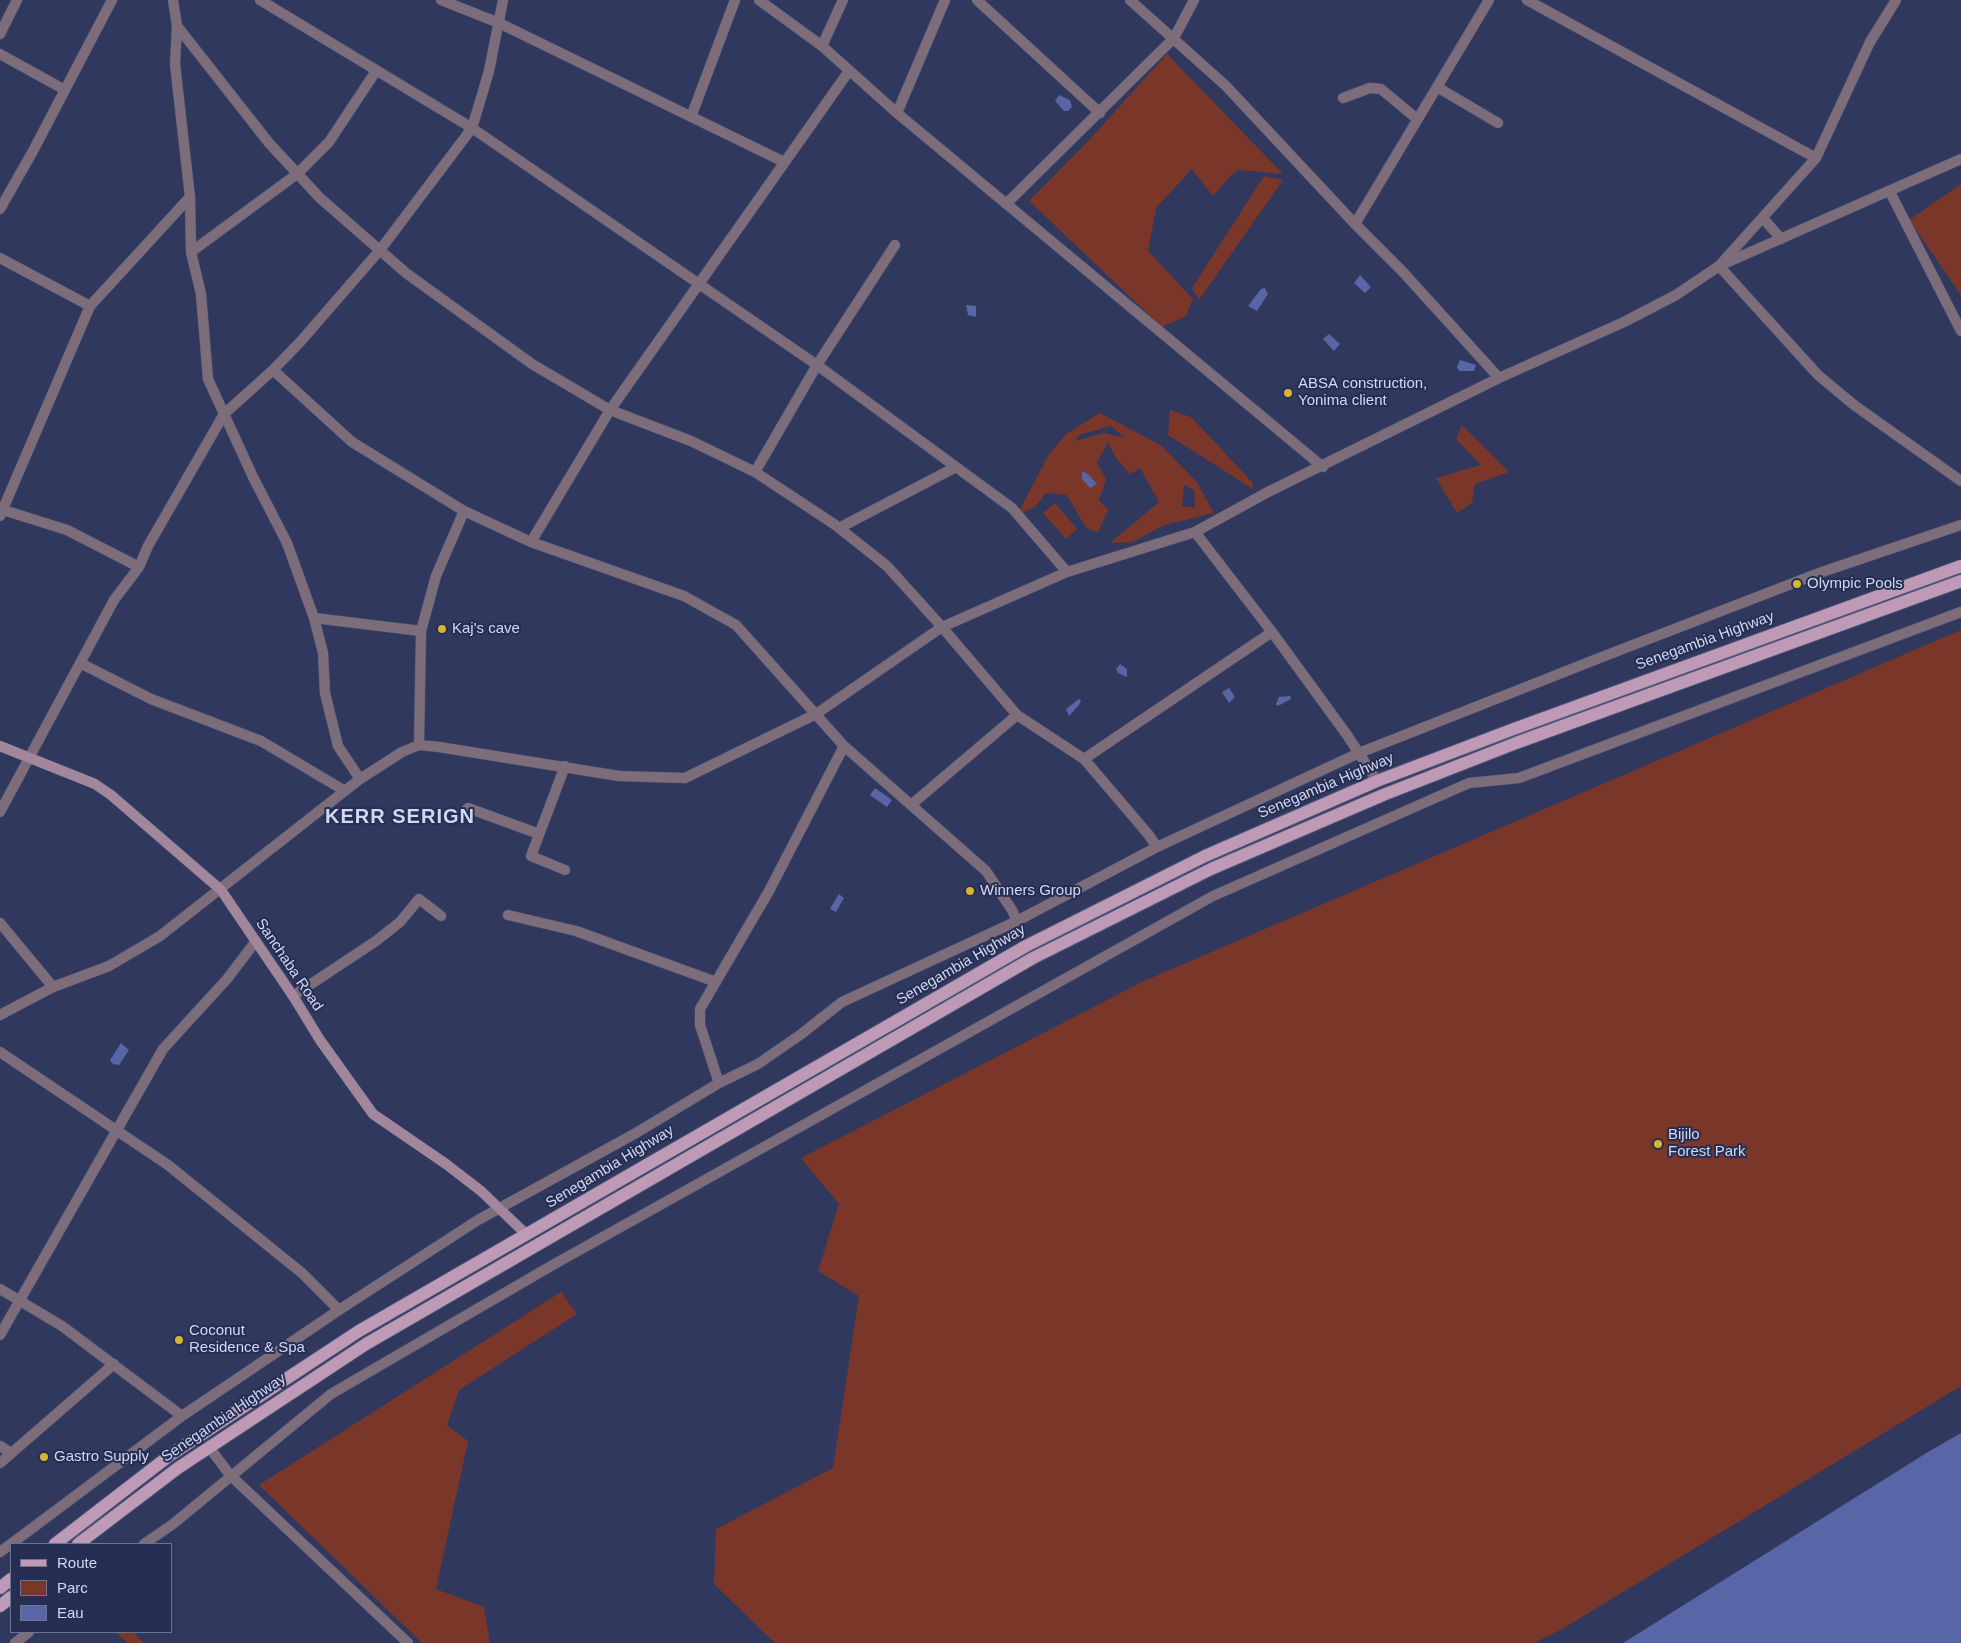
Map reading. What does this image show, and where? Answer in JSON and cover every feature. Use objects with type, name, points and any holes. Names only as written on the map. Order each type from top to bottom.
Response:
[{"type":"main road","name":"Senegambia Highway","points":[[56,1543],[140,1477],[226,1418],[359,1332],[1026,946],[1205,856],[1377,781],[1520,726],[1961,566]]},
{"type":"main road","name":"Senegambia Highway","points":[[79,1543],[149,1488],[366,1344],[1033,958],[1173,887],[1251,851],[1392,791],[1535,736],[1961,582]]},
{"type":"main road","points":[[0,1588],[10,1580]]},
{"type":"main road","points":[[0,1606],[10,1598]]},
{"type":"street","points":[[0,34],[17,0]]},
{"type":"street","points":[[0,209],[112,0]]},
{"type":"street","points":[[173,0],[176,26],[175,64],[190,197],[191,252],[201,294],[208,379],[253,477],[287,543],[314,618],[323,653],[326,693],[338,746],[360,779]]},
{"type":"street","points":[[260,0],[472,128],[817,365],[1012,508],[1067,572]]},
{"type":"street","points":[[441,0],[499,23],[784,162]]},
{"type":"street","points":[[0,812],[114,600],[139,567],[148,546],[224,414],[273,370],[380,250],[472,128],[489,71],[503,0]]},
{"type":"street","points":[[691,117],[735,0]]},
{"type":"street","points":[[760,0],[822,46],[897,113],[1323,467]]},
{"type":"street","points":[[822,46],[843,0]]},
{"type":"street","points":[[897,113],[945,0]]},
{"type":"street","points":[[977,0],[1100,113]]},
{"type":"street","points":[[1130,0],[1226,86],[1355,224],[1403,272],[1499,378]]},
{"type":"street","points":[[1006,204],[1174,38],[1194,0]]},
{"type":"street","points":[[1355,224],[1489,0]]},
{"type":"street","points":[[1527,0],[1816,158]]},
{"type":"street","points":[[1720,266],[1816,158],[1870,42],[1896,0]]},
{"type":"street","points":[[176,26],[269,143],[297,174],[320,198],[406,273],[532,364],[610,410],[690,441],[755,472],[839,528],[887,566],[1017,715],[1084,759],[1157,847]]},
{"type":"street","points":[[0,54],[65,90]]},
{"type":"street","points":[[191,252],[297,174],[329,142],[376,71]]},
{"type":"street","points":[[531,542],[610,410],[849,71]]},
{"type":"street","points":[[1437,87],[1498,123]]},
{"type":"street","points":[[1343,98],[1370,88],[1381,89],[1417,119]]},
{"type":"street","points":[[0,1014],[53,987],[109,966],[152,941],[220,890],[360,779],[402,752],[419,745],[565,766],[619,776],[685,778],[816,714],[942,627],[1067,572],[1195,532],[1268,492],[1323,467],[1499,378],[1676,296],[1720,266],[1961,159]]},
{"type":"street","points":[[1890,192],[1961,330]]},
{"type":"street","points":[[139,567],[67,530],[1,511],[90,306],[190,197]]},
{"type":"street","points":[[1763,218],[1781,239]]},
{"type":"street","points":[[755,472],[817,365],[895,245]]},
{"type":"street","points":[[0,258],[90,306]]},
{"type":"street","points":[[1720,266],[1818,375],[1854,405],[1961,481]]},
{"type":"street","points":[[273,370],[352,442],[464,511],[531,542],[684,596],[736,625],[844,746],[986,871],[1012,910],[1017,921]]},
{"type":"street","points":[[839,528],[956,467]]},
{"type":"street","points":[[419,745],[421,631],[436,576],[464,511]]},
{"type":"street","points":[[12,1543],[182,1416],[339,1310],[478,1220],[636,1133],[719,1083],[758,1064],[800,1036],[842,1002],[1017,921],[1157,847],[1359,753],[1593,660],[1813,576],[1961,525]]},
{"type":"street","points":[[1195,532],[1272,632],[1377,781]]},
{"type":"street","points":[[145,1543],[173,1524],[230,1475],[331,1394],[560,1261],[1213,896],[1470,783],[1519,778],[1961,612]]},
{"type":"street","points":[[314,618],[421,631]]},
{"type":"street","points":[[1084,759],[1272,632]]},
{"type":"street","points":[[80,663],[151,698],[261,741],[345,791]]},
{"type":"street","points":[[911,805],[1017,715]]},
{"type":"street","name":"Sanchaba Road","points":[[0,746],[77,776],[111,795],[220,890],[294,996],[320,1040],[373,1114],[446,1164],[501,1209],[526,1235]]},
{"type":"street","points":[[719,1083],[700,1025],[700,1009],[768,891],[844,746]]},
{"type":"street","points":[[565,766],[531,856],[565,870]]},
{"type":"street","points":[[462,814],[468,808],[539,834]]},
{"type":"street","points":[[294,996],[388,932],[400,922],[419,899],[441,916]]},
{"type":"street","points":[[508,915],[576,931],[716,982]]},
{"type":"street","points":[[0,923],[53,987]]},
{"type":"street","points":[[0,1335],[163,1048],[227,978],[256,941]]},
{"type":"street","points":[[0,1052],[168,1165],[302,1273],[339,1310]]},
{"type":"street","points":[[0,1289],[62,1326],[182,1416]]},
{"type":"street","points":[[0,1463],[114,1364]]},
{"type":"street","points":[[0,1446],[11,1453]]},
{"type":"street","points":[[209,1447],[230,1475],[408,1643]]},
{"type":"street","points":[[15,1643],[28,1633]]},
{"type":"green space","points":[[1167,54],[1283,174],[1239,170],[1232,174],[1213,196],[1192,169],[1156,208],[1148,251],[1193,299],[1186,316],[1162,327],[1029,201],[1090,139]]},
{"type":"green space","points":[[1264,176],[1283,180],[1199,300],[1192,288]]},
{"type":"green space","points":[[1961,184],[1961,295],[1909,220]]},
{"type":"green space","points":[[1170,410],[1191,417],[1252,482],[1253,489],[1168,435]]},
{"type":"green space","points":[[1100,413],[1162,446],[1196,481],[1214,513],[1164,525],[1133,542],[1110,543],[1159,502],[1140,468],[1130,474],[1116,458],[1108,442],[1097,463],[1106,479],[1099,500],[1108,510],[1098,532],[1086,528],[1067,495],[1046,493],[1035,507],[1017,515],[1048,456],[1066,434]],"holes":[[[1111,426],[1125,438],[1104,433],[1076,441],[1079,435]],[[1184,485],[1194,490],[1195,508],[1182,506]]]},
{"type":"green space","points":[[1462,425],[1509,472],[1475,484],[1472,503],[1457,513],[1436,478],[1481,465],[1456,439]]},
{"type":"green space","points":[[1055,503],[1077,529],[1066,539],[1043,513]]},
{"type":"green space","points":[[1961,630],[1961,1386],[1564,1628],[1534,1643],[775,1643],[714,1584],[716,1529],[833,1468],[859,1296],[818,1271],[839,1204],[801,1158],[1144,981]]},
{"type":"green space","points":[[561,1292],[577,1314],[459,1390],[447,1425],[468,1441],[436,1589],[484,1607],[490,1643],[422,1643],[259,1485]]},
{"type":"green space","points":[[116,1633],[134,1633],[144,1643],[128,1643]]},
{"type":"water","points":[[1059,95],[1070,100],[1072,107],[1068,111],[1064,111],[1055,101]]},
{"type":"water","points":[[1360,275],[1371,287],[1365,293],[1354,283]]},
{"type":"water","points":[[1265,288],[1268,294],[1257,311],[1248,306],[1261,289]]},
{"type":"water","points":[[966,305],[976,306],[976,317],[968,315]]},
{"type":"water","points":[[1329,334],[1340,344],[1334,351],[1323,339]]},
{"type":"water","points":[[1460,360],[1476,365],[1474,371],[1459,371],[1457,367]]},
{"type":"water","points":[[1082,471],[1088,474],[1097,484],[1090,488],[1082,479]]},
{"type":"water","points":[[1120,664],[1127,669],[1127,677],[1118,673],[1116,669]]},
{"type":"water","points":[[1229,688],[1235,697],[1229,703],[1222,692]]},
{"type":"water","points":[[1290,696],[1291,699],[1278,706],[1276,704],[1279,697]]},
{"type":"water","points":[[1079,699],[1081,701],[1079,705],[1069,716],[1066,709]]},
{"type":"water","points":[[875,788],[892,800],[887,807],[870,795]]},
{"type":"water","points":[[839,894],[844,898],[836,912],[830,909]]},
{"type":"water","points":[[121,1043],[129,1050],[119,1065],[113,1064],[110,1060]]},
{"type":"water","points":[[1961,1433],[1961,1643],[1623,1643],[1928,1452]]},
{"type":"place","name":"ABSA construction, Yonima client","points":[[1288,393]]},
{"type":"place","name":"Olympic Pools","points":[[1797,584]]},
{"type":"place","name":"Kaj's cave","points":[[442,629]]},
{"type":"place","name":"Winners Group","points":[[970,891]]},
{"type":"place","name":"Bijilo Forest Park","points":[[1658,1144]]},
{"type":"place","name":"Coconut Residence & Spa","points":[[179,1340]]},
{"type":"place","name":"Gastro Supply","points":[[44,1457]]},
{"type":"district","name":"KERR SERIGN","points":[[400,817]]}]
